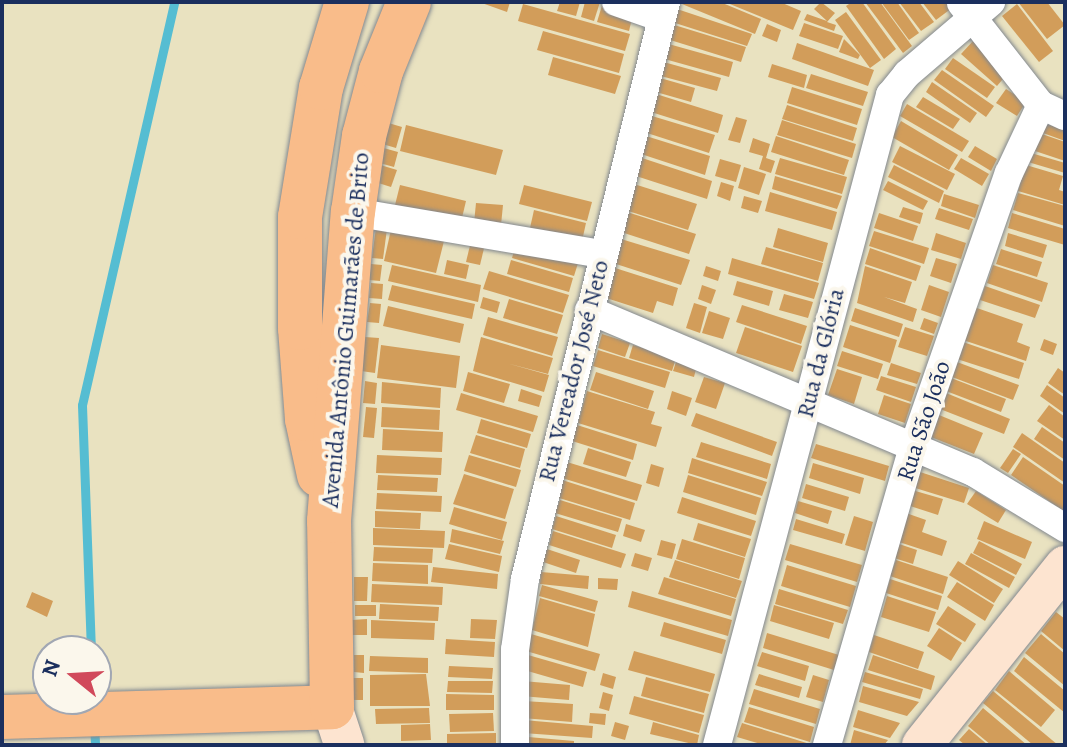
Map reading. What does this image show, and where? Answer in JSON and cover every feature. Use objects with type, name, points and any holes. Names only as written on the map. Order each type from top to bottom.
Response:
[{"type":"main road","name":"Avenida Antônio Guimarães de Brito","points":[[329,521],[307,419],[300,217],[321,88],[347,2]]},
{"type":"main road","name":"Avenida Antônio Guimarães de Brito","points":[[338,726],[329,521],[353,212],[364,136],[381,71],[409,2]]},
{"type":"main road","points":[[8,718],[228,709],[338,726]]},
{"type":"street","points":[[616,2],[662,10]]},
{"type":"street","points":[[974,7],[1053,111]]},
{"type":"street","name":"Rua da Glória","points":[[717,745],[890,95],[974,7]]},
{"type":"street","name":"Rua Vereador José Neto","points":[[515,745],[515,650],[525,579],[662,10]]},
{"type":"street","name":"Rua São João","points":[[827,745],[913,448],[1009,173],[1053,111]]},
{"type":"street","points":[[353,212],[602,254]]},
{"type":"street","points":[[589,310],[973,472],[1065,528]]},
{"type":"street","points":[[922,745],[1065,566]]},
{"type":"building","points":[[479,2],[510,2],[507,12]]},
{"type":"building","points":[[560,2],[580,2],[576,16],[557,11]]},
{"type":"building","points":[[585,2],[600,2],[594,21],[581,17]]},
{"type":"building","points":[[603,2],[634,10],[629,31],[597,22]]},
{"type":"building","points":[[677,2],[720,2],[761,19],[755,34]]},
{"type":"building","points":[[725,2],[780,2],[801,11],[793,30]]},
{"type":"building","points":[[821,2],[835,13],[827,22],[836,25],[834,31],[804,20],[807,14],[827,21],[814,9]]},
{"type":"building","points":[[852,2],[862,2],[896,49],[884,59],[846,6]]},
{"type":"building","points":[[865,2],[880,2],[912,46],[903,53]]},
{"type":"building","points":[[881,2],[897,2],[919,33],[909,40]]},
{"type":"building","points":[[899,2],[919,2],[934,22],[921,31]]},
{"type":"building","points":[[922,2],[948,2],[952,8],[936,20]]},
{"type":"building","points":[[1018,2],[1047,2],[1065,25],[1047,39]]},
{"type":"building","points":[[523,4],[630,34],[625,51],[518,21]]},
{"type":"building","points":[[1017,4],[1053,51],[1039,62],[1002,16]]},
{"type":"building","points":[[677,9],[752,34],[747,46],[672,22]]},
{"type":"building","points":[[846,12],[881,60],[870,68],[835,20]]},
{"type":"building","points":[[804,23],[843,36],[838,49],[799,36]]},
{"type":"building","points":[[671,24],[746,47],[741,62],[667,39]]},
{"type":"building","points":[[767,24],[781,30],[777,42],[762,36]]},
{"type":"building","points":[[543,31],[624,54],[619,73],[537,50]]},
{"type":"building","points":[[844,39],[860,55],[858,59],[839,52]]},
{"type":"building","points":[[973,41],[1008,73],[997,86],[961,54]]},
{"type":"building","points":[[665,43],[733,62],[729,77],[661,58]]},
{"type":"building","points":[[797,43],[874,70],[868,86],[792,59]]},
{"type":"building","points":[[553,57],[621,76],[615,94],[548,75]]},
{"type":"building","points":[[953,58],[995,87],[987,98],[945,69]]},
{"type":"building","points":[[660,61],[721,78],[717,91],[657,75]]},
{"type":"building","points":[[772,64],[807,75],[804,88],[768,77]]},
{"type":"building","points":[[942,70],[994,106],[986,117],[934,80]]},
{"type":"building","points":[[811,74],[868,92],[863,106],[806,88]]},
{"type":"building","points":[[660,78],[695,88],[691,102],[656,92]]},
{"type":"building","points":[[932,82],[977,113],[970,123],[926,92]]},
{"type":"building","points":[[792,87],[862,109],[857,125],[787,103]]},
{"type":"building","points":[[1006,89],[1026,102],[1017,116],[996,103]]},
{"type":"building","points":[[656,94],[723,115],[718,133],[651,112]]},
{"type":"building","points":[[923,97],[960,119],[953,129],[916,107]]},
{"type":"building","points":[[907,104],[969,141],[962,152],[900,116]]},
{"type":"building","points":[[787,105],[857,128],[853,141],[782,119]]},
{"type":"building","points":[[652,116],[715,135],[709,153],[647,133]]},
{"type":"building","points":[[736,117],[747,120],[740,143],[728,140]]},
{"type":"building","points":[[782,120],[856,144],[852,158],[777,135]]},
{"type":"building","points":[[901,121],[958,155],[949,170],[892,137]]},
{"type":"building","points":[[385,122],[402,127],[396,148],[379,143]]},
{"type":"building","points":[[1046,124],[1065,130],[1065,141],[1043,133]]},
{"type":"building","points":[[406,125],[503,150],[496,175],[400,151]]},
{"type":"building","points":[[1042,134],[1065,142],[1065,161],[1035,151]]},
{"type":"building","points":[[646,136],[710,156],[705,175],[641,154]]},
{"type":"building","points":[[776,136],[849,160],[844,175],[771,152]]},
{"type":"building","points":[[753,138],[770,144],[766,158],[775,161],[771,173],[759,169],[763,156],[749,152]]},
{"type":"building","points":[[900,146],[955,174],[947,190],[892,162]]},
{"type":"building","points":[[975,146],[997,159],[991,171],[968,157]]},
{"type":"building","points":[[380,147],[398,152],[394,167],[376,162]]},
{"type":"building","points":[[1031,153],[1065,163],[1065,173],[1028,162]]},
{"type":"building","points":[[642,158],[712,181],[707,199],[636,176]]},
{"type":"building","points":[[780,158],[847,177],[842,194],[775,174]]},
{"type":"building","points":[[961,158],[989,174],[982,186],[954,169]]},
{"type":"building","points":[[720,159],[741,165],[736,182],[715,176]]},
{"type":"building","points":[[377,164],[397,170],[391,187],[372,181]]},
{"type":"building","points":[[894,165],[944,191],[939,203],[888,177]]},
{"type":"building","points":[[1026,165],[1063,176],[1059,190],[1065,192],[1065,205],[1018,191]]},
{"type":"building","points":[[744,167],[766,174],[759,195],[738,188]]},
{"type":"building","points":[[775,176],[842,196],[837,209],[772,189]]},
{"type":"building","points":[[888,181],[928,201],[923,210],[883,190]]},
{"type":"building","points":[[721,182],[734,186],[730,201],[717,196]]},
{"type":"building","points":[[634,184],[697,204],[688,230],[625,210]]},
{"type":"building","points":[[400,185],[466,201],[461,222],[395,205]]},
{"type":"building","points":[[524,185],[592,202],[587,221],[519,204]]},
{"type":"building","points":[[770,192],[837,212],[832,230],[765,211]]},
{"type":"building","points":[[1018,193],[1065,206],[1065,226],[1013,210]]},
{"type":"building","points":[[944,194],[979,205],[975,218],[941,206]]},
{"type":"building","points":[[744,196],[762,201],[758,213],[741,208]]},
{"type":"building","points":[[476,203],[503,205],[501,225],[474,223]]},
{"type":"building","points":[[903,207],[923,213],[920,224],[899,217]]},
{"type":"building","points":[[939,208],[973,219],[969,230],[935,219]]},
{"type":"building","points":[[534,210],[586,223],[582,241],[530,228]]},
{"type":"building","points":[[627,212],[696,234],[689,254],[621,232]]},
{"type":"building","points":[[879,213],[918,226],[913,241],[874,228]]},
{"type":"building","points":[[1012,213],[1065,229],[1065,245],[1008,228]]},
{"type":"building","points":[[392,225],[445,237],[436,273],[384,261]]},
{"type":"building","points":[[376,227],[387,229],[383,259],[372,258]]},
{"type":"building","points":[[778,228],[828,243],[823,262],[773,247]]},
{"type":"building","points":[[874,231],[929,248],[924,264],[869,246]]},
{"type":"building","points":[[936,233],[966,243],[961,259],[931,250]]},
{"type":"building","points":[[1008,233],[1047,245],[1043,258],[1005,246]]},
{"type":"building","points":[[472,237],[486,240],[480,265],[466,262]]},
{"type":"building","points":[[621,239],[690,260],[681,285],[613,263]]},
{"type":"building","points":[[517,241],[579,260],[574,276],[512,258]]},
{"type":"building","points":[[766,247],[823,263],[818,281],[761,264]]},
{"type":"building","points":[[870,248],[921,266],[916,281],[865,264]]},
{"type":"building","points":[[1001,249],[1042,262],[1037,277],[996,264]]},
{"type":"building","points":[[732,258],[819,283],[814,299],[728,274]]},
{"type":"building","points":[[936,258],[957,264],[951,283],[930,276]]},
{"type":"building","points":[[447,260],[469,265],[466,279],[444,274]]},
{"type":"building","points":[[511,260],[573,278],[569,292],[507,274]]},
{"type":"building","points":[[371,264],[382,265],[380,281],[369,280]]},
{"type":"building","points":[[392,265],[481,285],[478,302],[388,281]]},
{"type":"building","points":[[993,265],[1048,283],[1042,302],[987,283]]},
{"type":"building","points":[[706,266],[721,271],[718,281],[703,276]]},
{"type":"building","points":[[865,266],[912,282],[905,303],[884,297],[917,309],[913,322],[857,303]]},
{"type":"building","points":[[612,267],[678,288],[673,306],[657,301],[653,313],[603,297]]},
{"type":"building","points":[[489,271],[569,295],[563,313],[483,289]]},
{"type":"building","points":[[737,281],[773,291],[769,306],[733,295]]},
{"type":"building","points":[[371,283],[383,284],[382,299],[369,298]]},
{"type":"building","points":[[392,285],[475,304],[472,319],[388,300]]},
{"type":"building","points":[[702,285],[716,290],[711,304],[698,299]]},
{"type":"building","points":[[929,285],[949,292],[941,317],[921,310]]},
{"type":"building","points":[[985,286],[1040,305],[1035,318],[980,300]]},
{"type":"building","points":[[784,294],[813,302],[808,318],[779,310]]},
{"type":"building","points":[[483,297],[500,302],[497,313],[480,308]]},
{"type":"building","points":[[509,299],[563,315],[557,334],[503,318]]},
{"type":"building","points":[[370,303],[381,304],[379,323],[367,322]]},
{"type":"building","points":[[694,303],[707,307],[700,333],[686,328]]},
{"type":"building","points":[[742,305],[807,326],[801,344],[736,322]]},
{"type":"building","points":[[388,306],[464,324],[460,343],[383,326]]},
{"type":"building","points":[[974,307],[1023,324],[1017,342],[1030,347],[1026,361],[963,340]]},
{"type":"building","points":[[855,308],[903,324],[899,337],[851,321]]},
{"type":"building","points":[[709,311],[730,318],[723,339],[702,333]]},
{"type":"building","points":[[488,317],[558,337],[552,356],[483,335]]},
{"type":"building","points":[[924,318],[938,323],[934,334],[920,329]]},
{"type":"building","points":[[850,325],[897,340],[890,363],[843,347]]},
{"type":"building","points":[[745,327],[802,346],[793,372],[736,353]]},
{"type":"building","points":[[905,327],[934,336],[927,356],[898,347]]},
{"type":"building","points":[[602,334],[630,343],[625,357],[598,348]]},
{"type":"building","points":[[365,337],[379,338],[375,373],[361,371]]},
{"type":"building","points":[[481,337],[553,358],[548,374],[499,361],[549,375],[544,392],[473,371]]},
{"type":"building","points":[[1044,339],[1057,344],[1053,355],[1040,350]]},
{"type":"building","points":[[963,342],[1024,363],[1019,379],[957,359]]},
{"type":"building","points":[[381,345],[460,356],[456,388],[377,378]]},
{"type":"building","points":[[633,345],[676,358],[672,371],[629,358]]},
{"type":"building","points":[[598,350],[670,372],[665,388],[593,366]]},
{"type":"building","points":[[842,351],[883,364],[878,379],[837,366]]},
{"type":"building","points":[[676,362],[696,369],[694,377],[673,371]]},
{"type":"building","points":[[957,362],[1019,385],[1013,400],[952,377]]},
{"type":"building","points":[[891,363],[921,373],[917,384],[887,375]]},
{"type":"building","points":[[1058,368],[1065,373],[1065,395],[1048,383]]},
{"type":"building","points":[[837,369],[862,377],[854,404],[828,395]]},
{"type":"building","points":[[468,372],[510,384],[504,403],[463,391]]},
{"type":"building","points":[[596,372],[654,391],[648,409],[590,390]]},
{"type":"building","points":[[881,376],[916,387],[911,402],[876,390]]},
{"type":"building","points":[[704,377],[725,383],[716,409],[695,402]]},
{"type":"building","points":[[951,378],[1006,399],[1001,412],[946,391]]},
{"type":"building","points":[[365,381],[377,383],[375,404],[363,403]]},
{"type":"building","points":[[382,382],[441,388],[440,408],[381,403]]},
{"type":"building","points":[[1047,385],[1065,398],[1065,414],[1040,396]]},
{"type":"building","points":[[521,389],[542,396],[539,407],[518,401]]},
{"type":"building","points":[[587,391],[655,412],[651,424],[662,427],[656,447],[578,423]]},
{"type":"building","points":[[672,391],[692,398],[686,416],[667,409]]},
{"type":"building","points":[[461,393],[538,416],[533,432],[456,410]]},
{"type":"building","points":[[946,393],[1010,419],[1004,434],[940,409]]},
{"type":"building","points":[[884,395],[911,404],[905,423],[878,414]]},
{"type":"building","points":[[1049,405],[1065,417],[1065,440],[1037,421]]},
{"type":"building","points":[[366,407],[377,408],[374,438],[363,437]]},
{"type":"building","points":[[382,407],[440,410],[439,430],[381,427]]},
{"type":"building","points":[[696,413],[777,442],[772,456],[691,426]]},
{"type":"building","points":[[939,415],[983,433],[974,454],[931,437]]},
{"type":"building","points":[[481,419],[531,434],[527,448],[477,433]]},
{"type":"building","points":[[577,425],[637,444],[633,460],[572,441]]},
{"type":"building","points":[[1042,427],[1065,443],[1065,460],[1034,439]]},
{"type":"building","points":[[383,429],[443,432],[442,452],[382,450]]},
{"type":"building","points":[[1022,433],[1065,463],[1065,483],[1013,447]]},
{"type":"building","points":[[476,435],[525,449],[520,468],[470,453]]},
{"type":"building","points":[[701,442],[771,464],[767,479],[696,457]]},
{"type":"building","points":[[816,444],[889,466],[885,481],[811,458]]},
{"type":"building","points":[[588,448],[631,462],[626,477],[583,464]]},
{"type":"building","points":[[1013,449],[1021,454],[1008,473],[1000,468]]},
{"type":"building","points":[[377,455],[442,458],[441,475],[376,473]]},
{"type":"building","points":[[469,455],[521,470],[516,487],[464,471]]},
{"type":"building","points":[[1023,457],[1065,486],[1065,512],[1011,475]]},
{"type":"building","points":[[692,458],[767,482],[762,496],[688,473]]},
{"type":"building","points":[[567,462],[642,485],[637,501],[562,478]]},
{"type":"building","points":[[813,463],[864,478],[860,494],[809,478]]},
{"type":"building","points":[[651,464],[664,468],[659,487],[646,483]]},
{"type":"building","points":[[917,471],[969,488],[964,503],[912,487]]},
{"type":"building","points":[[464,474],[514,489],[505,519],[453,504]]},
{"type":"building","points":[[378,475],[438,478],[437,492],[377,490]]},
{"type":"building","points":[[688,475],[761,498],[756,515],[683,492]]},
{"type":"building","points":[[562,480],[635,503],[630,520],[556,497]]},
{"type":"building","points":[[806,484],[849,497],[845,511],[802,498]]},
{"type":"building","points":[[912,490],[943,499],[938,515],[907,505]]},
{"type":"building","points":[[976,491],[1006,510],[998,523],[967,504]]},
{"type":"building","points":[[377,493],[442,496],[441,512],[376,509]]},
{"type":"building","points":[[682,497],[756,521],[751,536],[677,513]]},
{"type":"building","points":[[560,500],[622,519],[618,532],[555,513]]},
{"type":"building","points":[[798,501],[832,511],[828,524],[795,513]]},
{"type":"building","points":[[454,507],[507,522],[502,540],[449,524]]},
{"type":"building","points":[[375,511],[421,513],[420,529],[375,527]]},
{"type":"building","points":[[906,513],[926,520],[922,532],[947,541],[942,556],[899,542]]},
{"type":"building","points":[[556,516],[616,535],[612,548],[552,529]]},
{"type":"building","points":[[854,516],[873,522],[865,551],[845,545]]},
{"type":"building","points":[[796,519],[845,534],[842,544],[793,530]]},
{"type":"building","points":[[984,521],[1032,542],[1025,559],[977,539]]},
{"type":"building","points":[[698,523],[751,539],[745,557],[693,540]]},
{"type":"building","points":[[626,524],[645,530],[641,542],[623,536]]},
{"type":"building","points":[[373,528],[445,531],[444,548],[373,545]]},
{"type":"building","points":[[452,529],[504,541],[500,554],[450,542]]},
{"type":"building","points":[[553,531],[626,554],[621,568],[549,545]]},
{"type":"building","points":[[682,539],[745,558],[739,579],[676,559]]},
{"type":"building","points":[[661,540],[676,544],[672,559],[657,555]]},
{"type":"building","points":[[979,541],[1022,564],[1016,575],[973,553]]},
{"type":"building","points":[[449,544],[502,556],[499,572],[445,559]]},
{"type":"building","points":[[790,544],[862,565],[857,582],[785,560]]},
{"type":"building","points":[[899,544],[917,550],[913,564],[894,558]]},
{"type":"building","points":[[374,547],[433,549],[432,563],[373,561]]},
{"type":"building","points":[[547,549],[580,560],[576,573],[543,562]]},
{"type":"building","points":[[635,553],[652,558],[648,571],[631,566]]},
{"type":"building","points":[[971,553],[1015,577],[1009,588],[965,564]]},
{"type":"building","points":[[675,560],[742,581],[736,598],[669,577]]},
{"type":"building","points":[[896,560],[948,577],[943,594],[890,576]]},
{"type":"building","points":[[958,561],[1003,589],[994,603],[949,575]]},
{"type":"building","points":[[373,563],[428,565],[428,584],[372,581]]},
{"type":"building","points":[[787,565],[856,586],[850,607],[781,586]]},
{"type":"building","points":[[433,567],[498,574],[497,589],[431,582]]},
{"type":"building","points":[[541,572],[589,576],[588,589],[540,584]]},
{"type":"building","points":[[354,577],[368,577],[367,601],[354,601]]},
{"type":"building","points":[[664,577],[736,599],[731,616],[658,594]]},
{"type":"building","points":[[598,578],[618,579],[617,590],[598,589]]},
{"type":"building","points":[[890,579],[942,596],[938,610],[886,593]]},
{"type":"building","points":[[957,582],[994,605],[985,621],[947,597]]},
{"type":"building","points":[[372,584],[443,587],[442,605],[371,602]]},
{"type":"building","points":[[542,585],[598,601],[595,612],[539,596]]},
{"type":"building","points":[[779,589],[848,610],[843,624],[775,604]]},
{"type":"building","points":[[632,591],[732,620],[728,636],[628,607]]},
{"type":"building","points":[[32,592],[53,601],[47,617],[26,607]]},
{"type":"building","points":[[887,596],[936,612],[929,632],[881,617]]},
{"type":"building","points":[[540,598],[595,614],[588,647],[532,630]]},
{"type":"building","points":[[380,604],[439,607],[438,621],[379,619]]},
{"type":"building","points":[[355,605],[376,605],[376,616],[355,616]]},
{"type":"building","points":[[774,605],[834,623],[829,639],[770,621]]},
{"type":"building","points":[[948,606],[976,624],[965,642],[936,624]]},
{"type":"building","points":[[1056,612],[1065,619],[1065,651],[1041,631]]},
{"type":"building","points":[[367,619],[367,635],[352,635],[352,620]]},
{"type":"building","points":[[471,619],[497,620],[495,639],[470,638]]},
{"type":"building","points":[[371,620],[435,623],[434,640],[371,638]]},
{"type":"building","points":[[664,622],[726,640],[722,654],[660,636]]},
{"type":"building","points":[[939,628],[962,643],[951,661],[927,646]]},
{"type":"building","points":[[767,633],[839,655],[834,670],[763,648]]},
{"type":"building","points":[[531,634],[600,654],[595,671],[526,651]]},
{"type":"building","points":[[1041,634],[1065,654],[1065,686],[1025,653]]},
{"type":"building","points":[[874,635],[924,652],[918,669],[869,652]]},
{"type":"building","points":[[446,639],[495,642],[494,657],[445,654]]},
{"type":"building","points":[[634,651],[715,674],[710,692],[628,670]]},
{"type":"building","points":[[762,652],[809,666],[805,681],[757,666]]},
{"type":"building","points":[[354,655],[364,655],[364,673],[354,672]]},
{"type":"building","points":[[528,655],[587,672],[583,687],[524,670]]},
{"type":"building","points":[[873,655],[935,676],[931,690],[868,670]]},
{"type":"building","points":[[370,656],[428,658],[428,673],[369,671]]},
{"type":"building","points":[[1024,657],[1065,691],[1065,713],[1014,671]]},
{"type":"building","points":[[449,666],[493,668],[492,679],[448,677]]},
{"type":"building","points":[[1009,671],[1055,710],[1041,727],[995,690]]},
{"type":"building","points":[[865,672],[923,689],[920,699],[862,682]]},
{"type":"building","points":[[603,673],[616,677],[613,689],[600,685]]},
{"type":"building","points":[[426,674],[430,706],[370,706],[370,675]]},
{"type":"building","points":[[759,674],[802,687],[799,698],[755,685]]},
{"type":"building","points":[[813,675],[829,680],[823,702],[806,697]]},
{"type":"building","points":[[646,677],[709,694],[704,713],[641,696]]},
{"type":"building","points":[[352,678],[363,678],[363,700],[352,700]]},
{"type":"building","points":[[448,681],[493,681],[492,693],[447,692]]},
{"type":"building","points":[[522,681],[570,685],[569,700],[521,696]]},
{"type":"building","points":[[863,686],[919,702],[907,716],[859,702]]},
{"type":"building","points":[[754,689],[820,709],[816,724],[749,704]]},
{"type":"building","points":[[993,691],[1058,745],[1033,745],[983,703]]},
{"type":"building","points":[[603,692],[613,695],[609,711],[599,708]]},
{"type":"building","points":[[446,694],[494,695],[494,710],[446,710]]},
{"type":"building","points":[[634,696],[704,715],[699,733],[629,714]]},
{"type":"building","points":[[523,701],[573,704],[572,722],[522,718]]},
{"type":"building","points":[[749,707],[814,727],[810,742],[744,722]]},
{"type":"building","points":[[429,708],[430,723],[376,724],[375,709]]},
{"type":"building","points":[[983,708],[1027,745],[991,745],[968,726]]},
{"type":"building","points":[[858,710],[900,723],[890,738],[853,727]]},
{"type":"building","points":[[493,713],[494,731],[450,732],[449,714]]},
{"type":"building","points":[[590,713],[606,714],[605,725],[589,723]]},
{"type":"building","points":[[523,720],[593,726],[592,738],[523,733]]},
{"type":"building","points":[[615,722],[629,726],[625,740],[611,736]]},
{"type":"building","points":[[653,722],[699,735],[697,745],[650,734]]},
{"type":"building","points":[[742,723],[810,745],[764,745],[737,737]]},
{"type":"building","points":[[430,724],[431,740],[401,741],[401,725]]},
{"type":"building","points":[[969,729],[988,745],[965,745],[959,740]]},
{"type":"building","points":[[854,730],[888,740],[884,745],[850,745]]},
{"type":"building","points":[[496,733],[496,745],[447,745],[447,734]]},
{"type":"building","points":[[528,737],[574,741],[574,745],[528,745]]},
{"type":"waterway","points":[[90,635],[82,405],[174,2]]},
{"type":"waterway","points":[[94,724],[95,745]]}]
